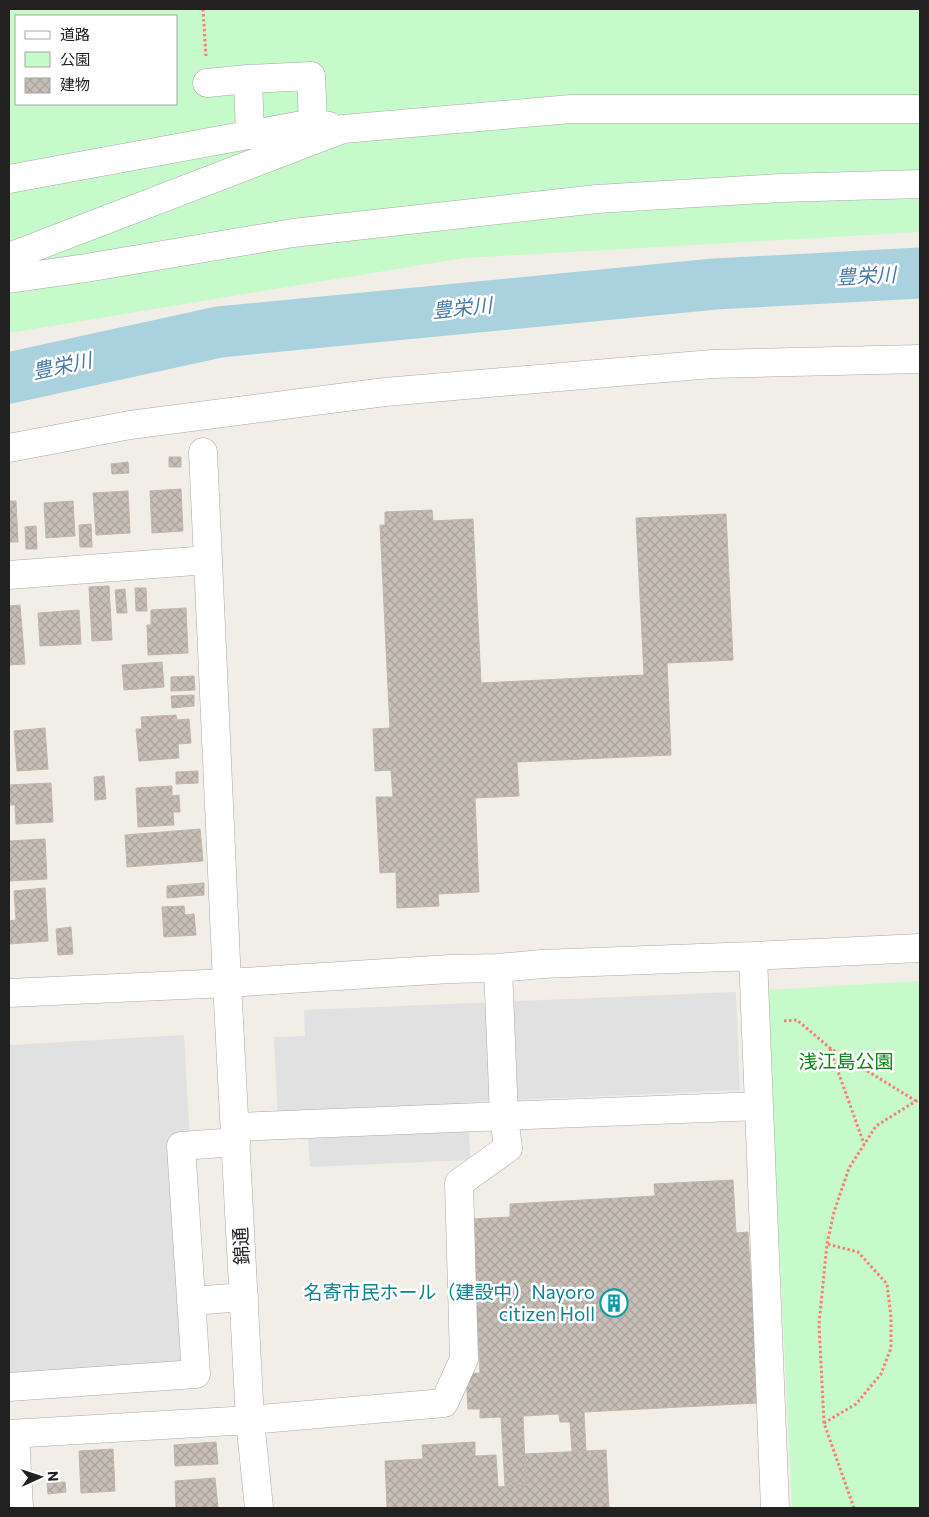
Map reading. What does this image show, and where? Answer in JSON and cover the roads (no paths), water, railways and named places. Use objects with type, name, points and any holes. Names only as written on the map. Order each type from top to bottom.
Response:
[{"type":"street","points":[[207,83],[311,76],[313,123]]},
{"type":"street","points":[[248,79],[250,135]]},
{"type":"street","points":[[9,261],[14,255],[343,129],[571,109],[920,109]]},
{"type":"street","points":[[9,179],[313,123],[343,129]]},
{"type":"street","points":[[9,279],[293,233],[597,198],[781,188],[920,184]]},
{"type":"street","points":[[9,448],[130,424],[385,392],[712,364],[920,359]]},
{"type":"street","name":"錦通","points":[[202,452],[250,1420],[259,1508]]},
{"type":"street","points":[[9,575],[208,560]]},
{"type":"street","points":[[9,993],[227,983],[542,964],[920,948]]},
{"type":"street","points":[[753,956],[775,1508]]},
{"type":"street","points":[[18,1508],[12,1434],[250,1420],[444,1403],[464,1359],[459,1183],[508,1148],[504,1116],[498,968]]},
{"type":"street","points":[[9,1387],[196,1374],[181,1146],[235,1134],[504,1116],[759,1106]]},
{"type":"street","points":[[191,1302],[244,1297]]},
{"type":"waterway","name":"豊栄川","points":[[9,378],[219,332],[715,284],[920,273]]},
{"type":"place","name":"名寄市民ホール（建設中）Nayoro citizen Holl","points":[[614,1303]]},
{"type":"park label","name":"浅江島公園","points":[[846,1061]]}]
